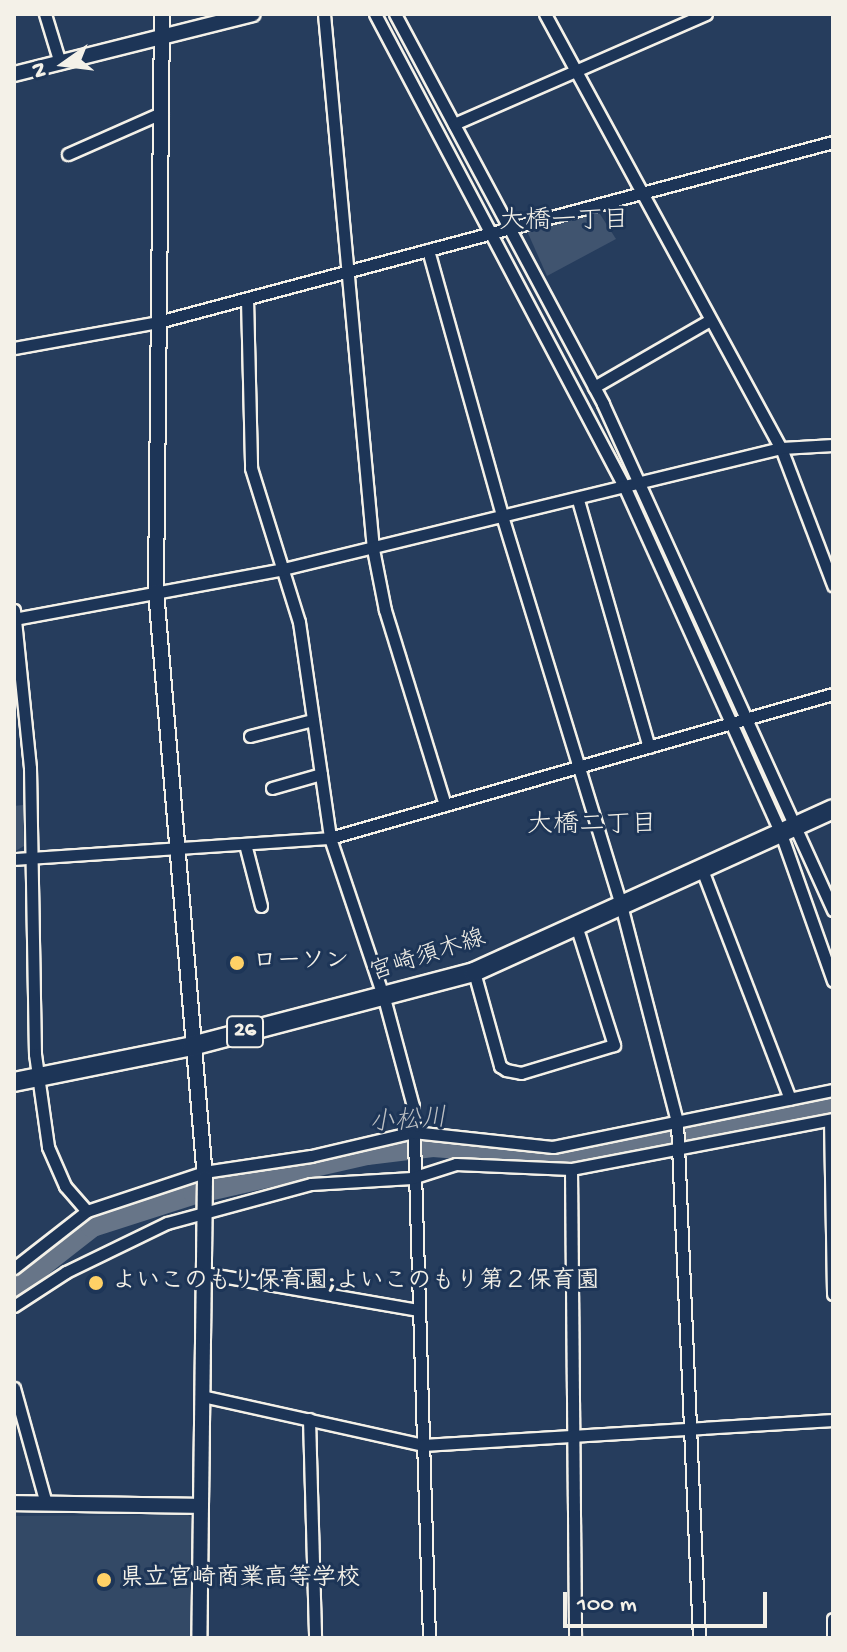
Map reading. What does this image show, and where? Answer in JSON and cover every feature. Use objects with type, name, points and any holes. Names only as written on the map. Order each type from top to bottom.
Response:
[{"type":"main road","name":"宮崎須木線","points":[[14,1082],[192,1046],[474,972],[833,809]]},
{"type":"street","points":[[45,14],[60,63]]},
{"type":"street","points":[[162,14],[156,591],[205,1175],[199,1638]]},
{"type":"street","points":[[14,74],[253,14]]},
{"type":"street","points":[[324,14],[373,549],[385,610],[445,805]]},
{"type":"street","points":[[375,14],[625,488],[780,831],[833,981]]},
{"type":"street","points":[[395,14],[594,387],[641,483],[790,817],[798,824],[833,910]]},
{"type":"street","points":[[545,14],[573,72],[781,448],[833,585]]},
{"type":"street","points":[[454,124],[706,14]]},
{"type":"street","points":[[68,154],[161,113]]},
{"type":"street","points":[[14,348],[158,322],[833,142]]},
{"type":"street","points":[[428,250],[503,519],[621,905],[677,1122],[699,1638]]},
{"type":"street","points":[[247,299],[251,468],[279,570],[299,622],[330,838],[384,998],[413,1106],[429,1638]]},
{"type":"street","points":[[594,387],[710,320]]},
{"type":"street","points":[[14,619],[279,570],[503,519],[781,448],[833,445]]},
{"type":"street","points":[[578,500],[649,747]]},
{"type":"street","points":[[14,610],[29,755],[38,1077],[48,1147],[65,1186],[87,1211]]},
{"type":"street","points":[[14,859],[330,838],[833,694]]},
{"type":"street","points":[[250,736],[313,720]]},
{"type":"street","points":[[272,788],[321,774]]},
{"type":"street","points":[[245,844],[261,906]]},
{"type":"street","points":[[701,867],[790,1099]]},
{"type":"street","points":[[474,972],[500,1066],[506,1070],[521,1073],[614,1045],[576,925]]},
{"type":"street","points":[[14,1268],[87,1211],[205,1175],[311,1156],[413,1132],[553,1147],[833,1090]]},
{"type":"street","points":[[14,1306],[66,1272],[205,1205],[311,1184],[414,1177],[456,1164],[571,1169],[680,1144],[832,1119],[833,1294]]},
{"type":"street","points":[[571,1169],[575,1638]]},
{"type":"street","points":[[204,1273],[419,1310]]},
{"type":"street","points":[[14,1388],[46,1503]]},
{"type":"street","points":[[202,1396],[423,1445],[833,1420]]},
{"type":"street","points":[[309,1419],[315,1638]]},
{"type":"street","points":[[14,1503],[201,1506]]},
{"type":"street","points":[[833,1619],[833,1638]]},
{"type":"shaded area","points":[[598,211],[616,239],[547,276],[527,231]]},
{"type":"shaded area","points":[[23,805],[24,846],[14,852],[14,806]]},
{"type":"shaded area","name":"県立宮崎商業高等学校","points":[[188,1515],[195,1521],[193,1638],[14,1638],[14,1516]]},
{"type":"waterway","name":"小松川","points":[[14,1286],[92,1225],[195,1192],[367,1153],[433,1145],[553,1154],[833,1103]]},
{"type":"place","name":"ローソン","points":[[237,963]]},
{"type":"place","name":"よいこのもり保育園;よいこのもり第２保育園","points":[[96,1283]]},
{"type":"place","name":"県立宮崎商業高等学校","points":[[104,1580]]},
{"type":"district","name":"大橋一丁目","points":[[564,223]]},
{"type":"district","name":"大橋二丁目","points":[[592,827]]}]
